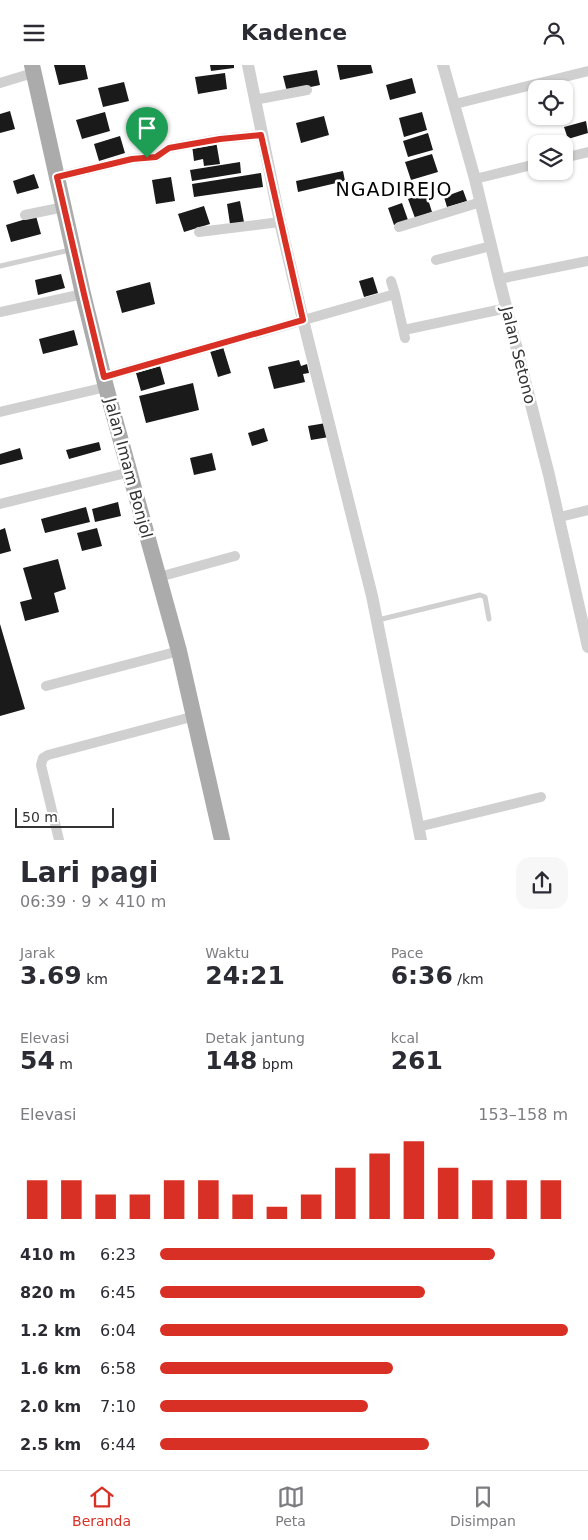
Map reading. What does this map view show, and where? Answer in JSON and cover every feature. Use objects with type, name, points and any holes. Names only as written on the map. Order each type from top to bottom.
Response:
[{"type":"main road","name":"Jalan Imam Bonjol","points":[[33,69],[105,382],[179,651],[222,840]]},
{"type":"street","points":[[248,65],[280,222],[377,620],[421,840]]},
{"type":"street","name":"Jalan Setono","points":[[443,65],[481,202],[584,610],[588,647]]},
{"type":"street","points":[[0,83],[33,69]]},
{"type":"street","points":[[454,105],[588,71]]},
{"type":"street","points":[[254,100],[307,90]]},
{"type":"street","points":[[57,177],[132,159],[156,157],[169,148],[220,139],[261,135]]},
{"type":"street","points":[[573,155],[588,152]]},
{"type":"street","points":[[475,179],[528,166]]},
{"type":"street","points":[[399,227],[481,202]]},
{"type":"street","points":[[25,215],[64,207]]},
{"type":"street","points":[[198,232],[280,222]]},
{"type":"street","points":[[436,259],[492,246]]},
{"type":"street","points":[[499,279],[588,261]]},
{"type":"street","points":[[391,281],[405,334],[507,308]]},
{"type":"street","points":[[0,312],[84,294]]},
{"type":"street","points":[[0,412],[395,294]]},
{"type":"street","points":[[0,504],[130,472]]},
{"type":"street","points":[[560,517],[588,510]]},
{"type":"street","points":[[159,577],[235,556]]},
{"type":"street","points":[[46,686],[179,651]]},
{"type":"street","points":[[59,840],[41,765],[42,759],[48,755],[195,716]]},
{"type":"street","points":[[418,827],[541,797]]},
{"type":"lane","points":[[0,266],[73,249]]},
{"type":"lane","points":[[377,620],[480,595],[484,597],[489,619]]},
{"type":"building","points":[[54,65],[85,65],[88,79],[59,85]]},
{"type":"building","points":[[210,65],[234,65],[234,68],[211,71]]},
{"type":"building","points":[[337,65],[371,65],[373,73],[340,80]]},
{"type":"building","points":[[317,70],[320,85],[287,92],[283,76]]},
{"type":"building","points":[[225,73],[227,89],[198,94],[195,77]]},
{"type":"building","points":[[412,78],[416,93],[390,100],[386,85]]},
{"type":"building","points":[[124,82],[129,101],[103,107],[98,88]]},
{"type":"building","points":[[10,111],[15,129],[0,133],[0,114]]},
{"type":"building","points":[[105,112],[110,131],[82,139],[76,120]]},
{"type":"building","points":[[422,112],[427,130],[404,137],[399,118]]},
{"type":"building","points":[[324,116],[329,135],[301,143],[296,123]]},
{"type":"building","points":[[586,121],[588,133],[573,138],[573,135],[567,135],[564,127]]},
{"type":"building","points":[[428,133],[433,150],[408,157],[403,141]]},
{"type":"building","points":[[120,136],[125,153],[99,161],[94,144]]},
{"type":"building","points":[[216,141],[220,164],[204,166],[203,159],[194,161],[192,145]]},
{"type":"building","points":[[432,154],[438,172],[411,180],[405,162]]},
{"type":"building","points":[[240,162],[241,173],[192,181],[190,170]]},
{"type":"building","points":[[343,171],[345,181],[298,192],[296,181]]},
{"type":"building","points":[[261,173],[263,187],[194,197],[192,184]]},
{"type":"building","points":[[34,174],[39,188],[17,194],[13,181]]},
{"type":"building","points":[[171,177],[175,201],[156,204],[152,180]]},
{"type":"building","points":[[463,190],[467,201],[447,207],[444,197]]},
{"type":"building","points":[[426,193],[432,212],[415,218],[408,199]]},
{"type":"building","points":[[240,201],[244,222],[230,224],[227,204]]},
{"type":"building","points":[[402,203],[408,220],[394,225],[388,208]]},
{"type":"building","points":[[204,206],[210,224],[184,232],[178,214]]},
{"type":"building","points":[[36,216],[41,234],[11,242],[6,225]]},
{"type":"building","points":[[61,274],[65,288],[38,295],[35,280]]},
{"type":"building","points":[[373,277],[378,293],[364,297],[359,281]]},
{"type":"building","points":[[150,282],[155,304],[122,313],[116,291]]},
{"type":"building","points":[[74,330],[78,345],[43,354],[39,339]]},
{"type":"building","points":[[223,347],[231,373],[218,377],[210,351]]},
{"type":"building","points":[[299,360],[301,366],[307,364],[309,373],[303,374],[305,382],[274,389],[268,367]]},
{"type":"building","points":[[160,366],[165,384],[141,391],[136,373]]},
{"type":"building","points":[[193,383],[199,410],[146,423],[139,396]]},
{"type":"building","points":[[326,423],[329,437],[311,440],[308,426]]},
{"type":"building","points":[[264,428],[268,441],[252,446],[248,433]]},
{"type":"building","points":[[99,442],[101,450],[69,459],[66,450]]},
{"type":"building","points":[[20,448],[23,459],[0,465],[0,454]]},
{"type":"building","points":[[212,453],[216,470],[194,475],[190,458]]},
{"type":"building","points":[[118,502],[121,516],[95,522],[92,509]]},
{"type":"building","points":[[86,507],[90,522],[45,533],[41,519]]},
{"type":"building","points":[[5,528],[11,551],[0,554],[0,530]]},
{"type":"building","points":[[97,528],[102,546],[82,551],[77,533]]},
{"type":"building","points":[[58,559],[66,589],[54,593],[59,612],[25,621],[20,602],[32,599],[23,568]]},
{"type":"building","points":[[0,624],[25,709],[0,716]]},
{"type":"district","name":"NGADIREJO","points":[[394,189]]},
{"type":"route","points":[[261,135],[303,320],[104,377],[57,177],[132,159],[147,158],[156,157],[169,148],[220,139],[261,135]]}]
